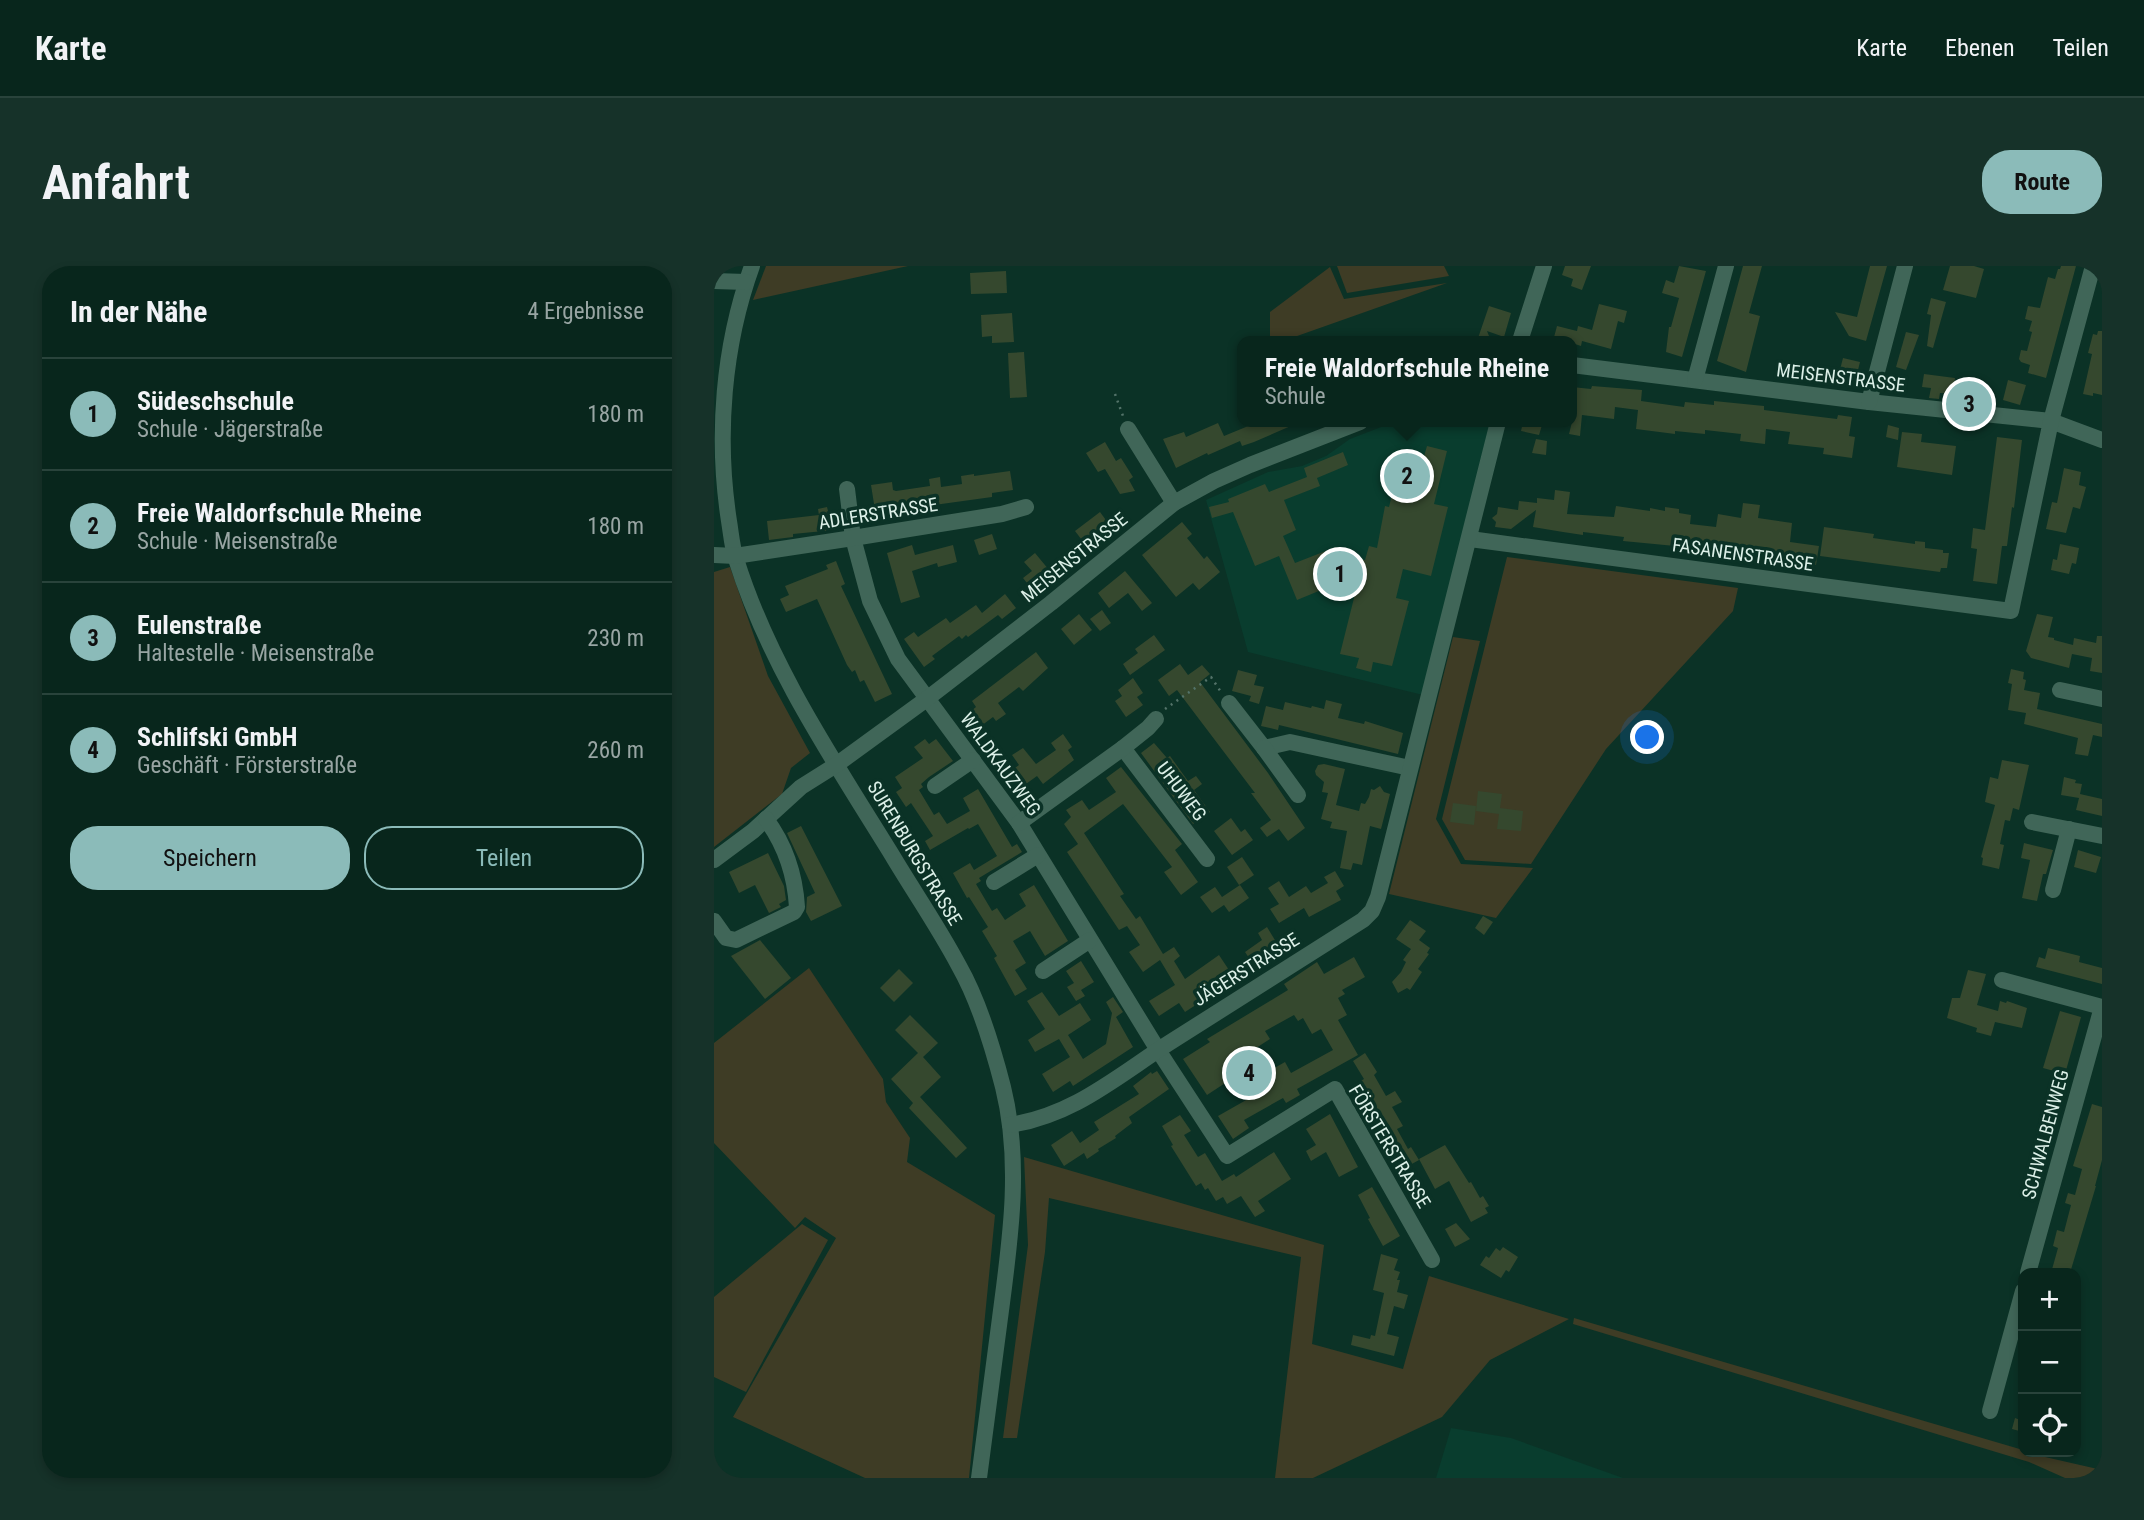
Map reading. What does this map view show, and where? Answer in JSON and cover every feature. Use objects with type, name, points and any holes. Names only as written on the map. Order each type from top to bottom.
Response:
[{"type":"street","name":"SURENBURGSTRASSE","points":[[752,266],[730,356],[723,410],[727,504],[735,556],[778,662],[836,765],[961,968],[989,1039],[1004,1089],[1010,1125],[1013,1176],[1011,1231],[979,1478]]},
{"type":"street","points":[[1522,336],[1544,266]]},
{"type":"street","points":[[1695,380],[1726,266]]},
{"type":"street","points":[[1869,402],[1905,266]]},
{"type":"street","points":[[2050,421],[2093,266]]},
{"type":"street","points":[[714,281],[746,282]]},
{"type":"street","name":"MEISENSTRASSE","points":[[1577,366],[1869,402],[2050,421],[2102,440]]},
{"type":"street","name":"FASANENSTRASSE","points":[[1470,539],[2011,611],[2050,421]]},
{"type":"street","name":"MEISENSTRASSE","points":[[714,860],[801,787],[928,698],[1052,603],[1174,503],[1250,465],[1347,427]]},
{"type":"street","name":"JÄGERSTRASSE","points":[[1010,1125],[1063,1111],[1093,1094],[1363,920],[1372,911],[1378,897],[1498,427]]},
{"type":"street","points":[[1128,429],[1174,503]]},
{"type":"street","name":"WALDKAUZWEG","points":[[847,489],[853,538],[870,601],[898,659],[1019,823],[1158,1050]]},
{"type":"street","name":"ADLERSTRASSE","points":[[714,555],[735,556],[853,538],[1002,514],[1026,507]]},
{"type":"street","points":[[2060,690],[2102,699]]},
{"type":"street","points":[[1229,703],[1298,794]]},
{"type":"street","points":[[1019,823],[1123,748],[1156,719]]},
{"type":"street","points":[[1264,748],[1290,742],[1410,768]]},
{"type":"street","name":"UHUWEG","points":[[1123,748],[1208,859]]},
{"type":"street","points":[[935,786],[973,760]]},
{"type":"street","points":[[714,921],[726,939],[736,940],[794,912],[797,907],[794,872],[766,819]]},
{"type":"street","points":[[2032,822],[2102,836]]},
{"type":"street","points":[[2053,890],[2068,829]]},
{"type":"street","points":[[994,882],[1038,855]]},
{"type":"street","points":[[1043,971],[1090,940]]},
{"type":"street","name":"SCHWALBENWEG","points":[[2002,980],[2102,1007],[2029,1268]]},
{"type":"street","name":"FÖRSTERSTRASSE","points":[[1158,1050],[1227,1156],[1335,1088],[1432,1260]]},
{"type":"street","points":[[1990,1411],[2018,1309]]},
{"type":"path","points":[[1115,394],[1128,429]]},
{"type":"path","points":[[1156,719],[1164,710],[1211,677],[1229,703]]},
{"type":"shaded area","points":[[766,266],[908,266],[753,300]]},
{"type":"shaded area","points":[[1337,266],[1444,266],[1449,276],[1347,293]]},
{"type":"shaded area","points":[[1330,267],[1344,299],[1447,283],[1297,336],[1270,336],[1270,312]]},
{"type":"shaded area","points":[[1381,427],[1490,427],[1423,695],[1248,652],[1206,500],[1268,472],[1302,466],[1326,456],[1350,439]]},
{"type":"shaded area","points":[[1507,557],[1738,588],[1733,611],[1606,749],[1531,864],[1465,860],[1442,819]]},
{"type":"shaded area","points":[[730,567],[768,676],[810,753],[791,768],[782,794],[714,847],[714,572]]},
{"type":"shaded area","points":[[1453,637],[1480,641],[1436,819],[1461,864],[1533,868],[1496,918],[1389,894]]},
{"type":"shaded area","points":[[809,968],[883,1079],[886,1102],[910,1138],[907,1162],[995,1215],[969,1478],[865,1478],[733,1417],[836,1238],[805,1217],[795,1228],[714,1143],[714,1043]]},
{"type":"shaded area","points":[[1024,1157],[1324,1245],[1312,1344],[1403,1369],[1429,1276],[1569,1319],[1490,1360],[1442,1417],[1313,1478],[1275,1478],[1301,1257],[1049,1198],[1045,1252],[1017,1438],[1003,1438],[1028,1245]]},
{"type":"shaded area","points":[[802,1224],[828,1240],[746,1392],[714,1377],[714,1297]]},
{"type":"shaded area","points":[[1574,1318],[2018,1449],[2018,1457],[2045,1457],[2102,1470],[2102,1478],[2065,1478],[2029,1462],[1573,1324]]},
{"type":"shaded area","points":[[1451,1428],[1511,1438],[1623,1478],[1436,1478]]},
{"type":"building","points":[[1565,266],[1591,266],[1582,290],[1571,286],[1573,279],[1562,275]]},
{"type":"building","points":[[1679,266],[1706,271],[1682,357],[1666,352],[1669,327],[1679,298],[1662,293],[1666,280],[1674,283]]},
{"type":"building","points":[[1743,266],[1762,266],[1749,313],[1760,316],[1746,372],[1717,361]]},
{"type":"building","points":[[1870,266],[1887,266],[1866,341],[1849,336],[1835,312],[1857,317]]},
{"type":"building","points":[[1950,266],[1974,266],[1984,269],[1976,298],[1943,290]]},
{"type":"building","points":[[2061,266],[2076,266],[2046,378],[2028,373],[2030,365],[2019,359],[2021,350],[2027,351],[2032,332],[2029,331],[2032,321],[2025,319],[2028,306],[2040,308],[2048,277],[2055,279]]},
{"type":"building","points":[[1006,271],[1007,293],[971,294],[970,273]]},
{"type":"building","points":[[1931,298],[1946,302],[1933,348],[1927,346],[1931,315],[1927,314]]},
{"type":"building","points":[[1599,304],[1627,311],[1624,323],[1618,321],[1611,349],[1582,341],[1581,346],[1577,345],[1577,336],[1554,336],[1557,326],[1577,331],[1578,326],[1592,330]]},
{"type":"building","points":[[1489,306],[1511,313],[1504,336],[1487,331],[1489,336],[1479,336]]},
{"type":"building","points":[[1012,313],[1014,342],[992,343],[992,336],[982,337],[981,315]]},
{"type":"building","points":[[2098,331],[2102,331],[2102,395],[2093,393],[2093,396],[2083,394],[2092,354],[2088,353],[2093,334],[2097,335]]},
{"type":"building","points":[[1906,332],[1919,335],[1906,370],[1896,367]]},
{"type":"building","points":[[1024,352],[1027,397],[1010,398],[1008,353]]},
{"type":"building","points":[[1843,358],[1860,362],[1854,386],[1837,381]]},
{"type":"building","points":[[1924,374],[1955,378],[1953,394],[1940,393],[1939,399],[1929,398],[1931,388],[1922,387]]},
{"type":"building","points":[[2008,380],[2026,385],[2020,405],[2003,400]]},
{"type":"building","points":[[1592,386],[1642,390],[1641,401],[1684,407],[1685,402],[1714,405],[1714,401],[1764,406],[1764,410],[1837,419],[1838,415],[1852,417],[1849,436],[1855,437],[1852,458],[1823,454],[1824,448],[1788,444],[1790,432],[1766,429],[1765,444],[1740,441],[1741,434],[1705,430],[1705,434],[1675,431],[1675,434],[1636,429],[1638,410],[1615,407],[1614,419],[1582,415],[1580,436],[1569,434],[1571,427],[1577,427],[1577,388],[1591,389]]},
{"type":"building","points":[[1218,423],[1224,436],[1246,427],[1288,427],[1242,446],[1240,441],[1208,455],[1207,453],[1176,468],[1163,439],[1184,432],[1186,437]]},
{"type":"building","points":[[1888,425],[1899,428],[1898,440],[1886,437]]},
{"type":"building","points":[[1522,427],[1541,427],[1539,435],[1521,431]]},
{"type":"building","points":[[1902,432],[1922,434],[1921,442],[1956,446],[1952,475],[1897,467]]},
{"type":"building","points":[[1997,437],[2022,440],[2014,508],[2012,507],[2007,546],[2002,546],[1997,584],[1973,581],[1977,549],[1971,548],[1973,528],[1985,530]]},
{"type":"building","points":[[1536,439],[1547,441],[1546,455],[1532,453]]},
{"type":"building","points":[[1105,442],[1116,461],[1121,458],[1133,477],[1129,480],[1135,491],[1120,494],[1105,469],[1098,472],[1086,453]]},
{"type":"building","points":[[1427,446],[1447,451],[1434,504],[1448,507],[1431,576],[1403,569],[1396,598],[1409,601],[1392,666],[1373,662],[1371,672],[1356,668],[1359,658],[1340,654],[1360,574],[1297,600],[1279,556],[1255,566],[1233,512],[1212,518],[1209,507],[1229,502],[1228,499],[1265,484],[1269,492],[1307,477],[1304,468],[1343,452],[1348,465],[1317,478],[1320,486],[1284,500],[1296,530],[1283,536],[1295,563],[1336,547],[1339,554],[1365,560],[1369,546],[1377,548],[1385,506],[1389,507],[1402,455],[1423,460]]},
{"type":"building","points":[[2064,468],[2081,472],[2079,485],[2086,487],[2080,509],[2073,507],[2066,533],[2046,529],[2052,502],[2057,503]]},
{"type":"building","points":[[1010,471],[1013,490],[992,493],[992,497],[898,510],[898,507],[875,510],[871,485],[892,482],[893,490],[896,491],[930,486],[929,479],[940,477],[941,487],[962,484],[961,476]]},
{"type":"building","points":[[1555,490],[1570,492],[1567,514],[1614,517],[1616,506],[1650,511],[1650,508],[1665,511],[1665,507],[1679,509],[1679,513],[1691,515],[1690,524],[1716,527],[1718,514],[1741,518],[1743,503],[1760,505],[1758,518],[1792,523],[1790,542],[1819,546],[1816,565],[1748,553],[1623,541],[1624,537],[1583,532],[1583,535],[1533,527],[1536,510],[1511,529],[1495,527],[1496,522],[1492,518],[1497,514],[1498,507],[1518,510],[1519,501],[1537,503],[1537,498],[1554,500]]},
{"type":"building","points":[[827,507],[834,530],[793,534],[793,537],[769,540],[767,521],[819,515],[818,509]]},
{"type":"building","points":[[1100,512],[1111,527],[1088,548],[1075,531]]},
{"type":"building","points":[[1182,522],[1192,534],[1187,538],[1204,559],[1207,556],[1220,572],[1199,590],[1193,583],[1176,597],[1142,555]]},
{"type":"building","points":[[1824,527],[1874,534],[1873,538],[1915,544],[1915,541],[1925,542],[1925,548],[1949,553],[1947,568],[1941,568],[1940,572],[1820,556]]},
{"type":"building","points":[[992,534],[997,549],[979,555],[974,540]]},
{"type":"building","points":[[2060,544],[2079,548],[2076,564],[2072,563],[2069,574],[2051,570],[2053,559],[2057,560]]},
{"type":"building","points":[[912,545],[915,555],[953,545],[957,562],[938,567],[937,563],[912,571],[920,597],[901,603],[887,553]]},
{"type":"building","points":[[1035,553],[1054,576],[1034,592],[1023,578],[1032,571],[1024,562]]},
{"type":"building","points":[[836,561],[845,584],[841,586],[892,694],[875,702],[864,680],[860,682],[855,670],[852,672],[847,665],[817,599],[786,612],[780,599],[789,595],[785,586],[828,569],[826,565]]},
{"type":"building","points":[[1125,571],[1152,603],[1142,611],[1128,593],[1109,608],[1098,593]]},
{"type":"building","points":[[1005,594],[1016,608],[1002,619],[998,615],[968,637],[966,635],[962,639],[959,636],[932,656],[935,659],[924,667],[904,639],[914,632],[918,637],[946,618],[950,623],[976,605],[982,613]]},
{"type":"building","points":[[1102,610],[1111,623],[1100,631],[1090,619]]},
{"type":"building","points":[[1079,614],[1092,630],[1074,645],[1061,629]]},
{"type":"building","points":[[2037,614],[2053,617],[2048,637],[2054,640],[2073,645],[2074,638],[2096,643],[2097,636],[2102,636],[2102,673],[2090,671],[2092,658],[2072,654],[2069,668],[2031,658],[2026,651]]},
{"type":"building","points":[[1154,635],[1165,650],[1130,675],[1123,664],[1138,653],[1135,649]]},
{"type":"building","points":[[1036,652],[1048,668],[1023,691],[1019,687],[998,703],[1006,714],[996,721],[993,717],[977,729],[966,715],[976,707],[972,701]]},
{"type":"building","points":[[1180,664],[1188,675],[1202,665],[1210,674],[1200,682],[1305,828],[1288,841],[1279,829],[1267,837],[1260,828],[1271,820],[1251,793],[1255,793],[1177,690],[1169,696],[1158,680]]},
{"type":"building","points":[[2011,669],[2024,672],[2024,690],[2040,693],[2037,709],[2102,724],[2102,737],[2093,735],[2088,756],[2075,754],[2078,738],[2024,724],[2026,713],[2008,710]]},
{"type":"building","points":[[1238,670],[1257,675],[1254,685],[1264,687],[1259,704],[1249,701],[1251,696],[1232,691]]},
{"type":"building","points":[[1133,678],[1143,693],[1137,697],[1143,705],[1126,717],[1115,701],[1122,696],[1118,690]]},
{"type":"building","points":[[1326,700],[1342,704],[1338,718],[1364,724],[1365,721],[1403,733],[1398,754],[1279,725],[1278,730],[1261,726],[1266,706],[1283,710],[1285,702],[1324,709]]},
{"type":"building","points":[[1063,734],[1072,747],[1068,750],[1074,760],[1043,784],[1037,776],[1019,789],[1007,774],[1019,765],[1012,755],[1023,748],[1036,764],[1056,750],[1051,743]]},
{"type":"building","points":[[925,739],[929,744],[936,739],[953,761],[921,784],[923,787],[919,790],[934,815],[939,812],[947,824],[970,811],[963,798],[978,789],[1012,847],[1017,844],[1022,852],[979,878],[981,881],[976,884],[992,911],[997,908],[1005,920],[1026,906],[1019,894],[1034,885],[1068,941],[1045,956],[1030,931],[1013,941],[1026,963],[1015,970],[1027,989],[1015,996],[982,931],[988,927],[953,873],[970,863],[974,870],[997,856],[978,824],[930,850],[925,841],[933,836],[911,803],[906,807],[896,792],[902,788],[895,777],[923,758],[914,747]]},
{"type":"building","points":[[1154,743],[1167,758],[1170,756],[1188,781],[1196,776],[1202,784],[1194,790],[1210,812],[1193,824],[1141,753]]},
{"type":"building","points":[[2002,760],[2029,765],[2019,810],[2013,808],[2010,821],[2005,820],[1999,869],[1982,865],[1981,857],[1995,805],[1985,802],[1990,777],[1998,779]]},
{"type":"building","points":[[1318,765],[1345,769],[1336,805],[1359,811],[1371,789],[1380,786],[1384,792],[1390,794],[1381,829],[1370,826],[1362,865],[1353,863],[1351,870],[1340,868],[1347,831],[1330,828],[1332,822],[1321,819],[1328,793],[1322,792],[1324,782],[1315,771]]},
{"type":"building","points":[[1121,767],[1182,844],[1175,850],[1198,882],[1181,895],[1164,872],[1172,867],[1123,804],[1084,833],[1124,894],[1120,896],[1136,919],[1140,916],[1163,954],[1174,947],[1180,956],[1174,961],[1185,979],[1219,955],[1229,970],[1249,958],[1245,952],[1262,940],[1258,933],[1267,927],[1281,950],[1241,978],[1243,982],[1228,991],[1225,986],[1185,1012],[1179,1003],[1159,1016],[1149,1001],[1175,985],[1160,960],[1143,972],[1129,952],[1140,945],[1127,926],[1119,930],[1067,852],[1078,844],[1064,824],[1071,817],[1066,810],[1082,800],[1089,810],[1116,792],[1106,778]]},
{"type":"building","points":[[2064,777],[2082,784],[2080,794],[2102,799],[2102,816],[2076,810],[2079,798],[2061,795]]},
{"type":"building","points":[[1478,791],[1502,794],[1500,808],[1523,811],[1521,831],[1497,829],[1499,814],[1476,811]]},
{"type":"building","points":[[1453,803],[1476,806],[1474,825],[1450,822]]},
{"type":"building","points":[[1231,818],[1241,832],[1245,829],[1253,840],[1232,855],[1214,831]]},
{"type":"building","points":[[801,826],[842,906],[811,921],[806,912],[807,897],[815,893],[787,833]]},
{"type":"building","points":[[2024,843],[2053,850],[2046,874],[2043,874],[2037,901],[2022,898],[2030,860],[2021,858]]},
{"type":"building","points":[[2078,850],[2101,857],[2096,873],[2074,867]]},
{"type":"building","points":[[768,853],[784,886],[786,900],[779,904],[781,907],[769,913],[755,885],[739,893],[729,872]]},
{"type":"building","points":[[1242,857],[1254,875],[1239,885],[1227,867]]},
{"type":"building","points":[[1335,871],[1344,886],[1336,891],[1341,900],[1309,917],[1304,908],[1279,923],[1270,909],[1279,904],[1268,888],[1279,881],[1289,897],[1306,886],[1311,893],[1328,883],[1324,877]]},
{"type":"building","points":[[1240,885],[1249,898],[1229,912],[1224,905],[1212,913],[1200,897],[1215,887],[1222,897]]},
{"type":"building","points":[[1483,916],[1493,922],[1484,935],[1475,928]]},
{"type":"building","points":[[1410,920],[1426,931],[1419,940],[1430,948],[1427,953],[1429,954],[1418,969],[1422,972],[1410,990],[1407,988],[1398,993],[1392,982],[1401,972],[1406,962],[1403,960],[1411,949],[1396,939]]},
{"type":"building","points":[[760,940],[791,978],[765,999],[731,956]]},
{"type":"building","points":[[2048,948],[2080,956],[2079,962],[2102,968],[2102,984],[2036,967],[2039,957],[2045,959]]},
{"type":"building","points":[[1354,957],[1365,977],[1342,990],[1345,994],[1338,998],[1347,1015],[1338,1020],[1358,1055],[1297,1089],[1300,1095],[1286,1103],[1283,1098],[1244,1120],[1249,1128],[1233,1139],[1218,1116],[1255,1095],[1242,1072],[1207,1095],[1183,1059],[1210,1042],[1207,1039],[1288,990],[1284,984],[1317,962],[1324,974]],"holes":[[[1294,1015],[1298,1021],[1303,1018],[1312,1034],[1321,1029],[1333,1050],[1291,1073],[1285,1062],[1269,1071],[1256,1048],[1270,1039],[1265,1031]]]},
{"type":"building","points":[[1081,961],[1094,982],[1081,990],[1085,996],[1076,1001],[1067,987],[1074,983],[1066,971]]},
{"type":"building","points":[[899,969],[913,983],[894,1002],[880,988]]},
{"type":"building","points":[[1968,970],[1986,974],[1977,1005],[1998,1011],[2000,1001],[2007,1001],[2027,1008],[2022,1028],[1995,1022],[1991,1036],[1976,1032],[1977,1028],[1947,1018],[1952,998],[1960,998]]},
{"type":"building","points":[[1042,992],[1059,1016],[1080,1003],[1091,1020],[1068,1035],[1083,1059],[1106,1044],[1112,1013],[1106,1002],[1113,997],[1123,1012],[1116,1017],[1133,1047],[1073,1086],[1070,1081],[1053,1092],[1042,1074],[1070,1057],[1059,1039],[1035,1052],[1028,1040],[1045,1029],[1027,1001]]},
{"type":"building","points":[[2060,1011],[2081,1017],[2065,1074],[2043,1068]]},
{"type":"building","points":[[910,1015],[938,1043],[923,1057],[941,1077],[920,1097],[967,1148],[956,1158],[909,1108],[913,1103],[891,1079],[918,1053],[895,1030]]},
{"type":"building","points":[[1365,1053],[1377,1072],[1374,1075],[1386,1096],[1395,1091],[1402,1102],[1392,1107],[1403,1126],[1397,1129],[1408,1149],[1411,1147],[1419,1160],[1401,1170],[1353,1086],[1364,1079],[1353,1061]]},
{"type":"building","points":[[1157,1071],[1169,1089],[1129,1117],[1132,1123],[1115,1136],[1116,1138],[1098,1149],[1099,1151],[1087,1159],[1084,1153],[1064,1166],[1051,1145],[1072,1131],[1080,1143],[1099,1130],[1094,1122],[1139,1094],[1133,1086],[1151,1072],[1152,1074]]},
{"type":"building","points":[[2092,1104],[2102,1107],[2102,1160],[2071,1268],[2052,1268],[2058,1248],[2053,1246],[2057,1230],[2064,1232],[2071,1205],[2065,1203],[2068,1193],[2075,1195],[2082,1169],[2073,1166]]},
{"type":"building","points":[[1330,1114],[1358,1167],[1339,1177],[1326,1152],[1311,1161],[1306,1151],[1316,1145],[1306,1129]]},
{"type":"building","points":[[1180,1115],[1191,1131],[1184,1135],[1198,1157],[1205,1153],[1222,1181],[1234,1174],[1236,1177],[1274,1152],[1291,1179],[1258,1201],[1265,1211],[1255,1217],[1241,1196],[1227,1204],[1223,1197],[1216,1201],[1208,1188],[1205,1190],[1201,1183],[1196,1186],[1162,1126]]},
{"type":"building","points":[[1445,1145],[1469,1183],[1471,1182],[1480,1198],[1483,1196],[1489,1206],[1485,1208],[1488,1213],[1471,1222],[1449,1181],[1435,1189],[1419,1159]]},
{"type":"building","points":[[1372,1187],[1400,1236],[1383,1246],[1358,1195]]},
{"type":"building","points":[[1456,1223],[1470,1239],[1455,1247],[1445,1229]]},
{"type":"building","points":[[1503,1247],[1518,1257],[1509,1272],[1506,1270],[1501,1278],[1480,1265],[1496,1248],[1500,1251]]},
{"type":"building","points":[[1381,1254],[1398,1259],[1394,1270],[1400,1272],[1397,1292],[1408,1295],[1404,1309],[1394,1306],[1387,1334],[1399,1337],[1394,1356],[1351,1345],[1353,1335],[1370,1339],[1371,1335],[1375,1336],[1384,1293],[1373,1290]]},
{"type":"building","points":[[2015,1418],[2018,1419],[2018,1431],[2012,1429]]},
{"type":"place","name":"Eulenstraße","points":[[1969,404]]},
{"type":"place","name":"Freie Waldorfschule Rheine","points":[[1407,476]]},
{"type":"place","name":"Südeschschule","points":[[1340,574]]},
{"type":"place","name":"Schlifski GmbH","points":[[1249,1073]]}]
